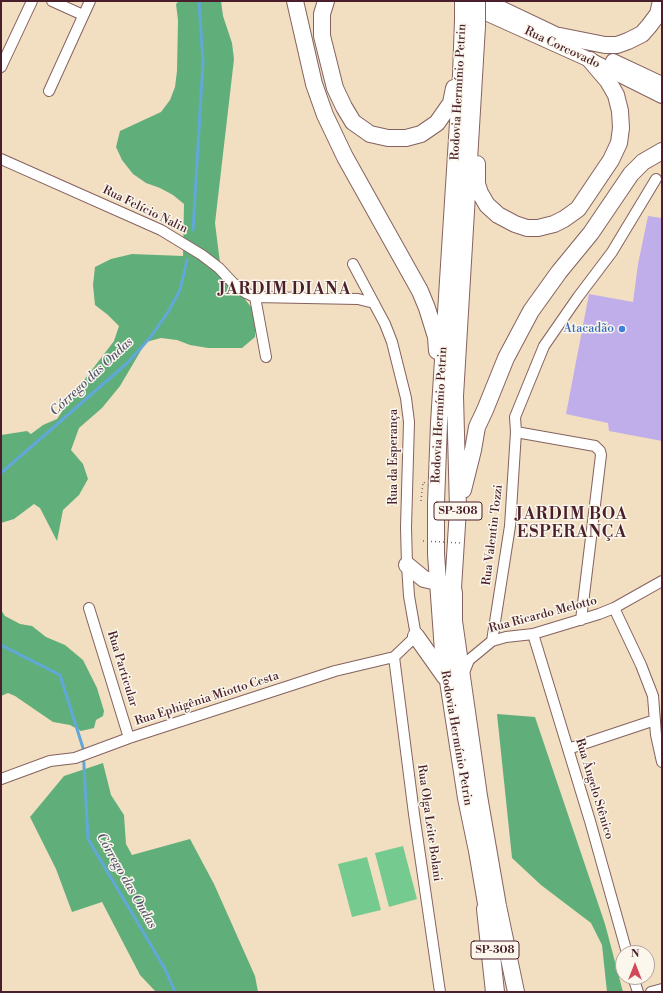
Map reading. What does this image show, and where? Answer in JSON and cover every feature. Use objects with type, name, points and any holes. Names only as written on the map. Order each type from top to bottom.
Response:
[{"type":"highway","points":[[486,909],[495,992]]},
{"type":"main road","points":[[295,1],[314,84],[325,114],[345,157],[420,291],[427,308],[436,337],[438,360],[439,424]]},
{"type":"main road","points":[[326,1],[322,14],[322,36],[335,88],[353,122],[370,134],[388,138],[406,138],[421,134],[437,123],[451,103],[462,43]]},
{"type":"main road","name":"Rodovia Hermínio Petrin","points":[[462,1],[470,23],[474,76],[455,396],[458,509],[453,588],[455,678],[466,798],[477,852],[486,909],[504,992]]},
{"type":"main road","name":"Rodovia Hermínio Petrin","points":[[477,1],[462,43],[439,424],[436,503],[437,582],[444,665],[455,678],[479,796],[498,906],[516,992]]},
{"type":"main road","points":[[560,36],[605,45],[617,45],[642,34],[658,14],[662,1]]},
{"type":"main road","points":[[474,76],[477,184],[480,193],[487,205],[498,215],[515,224],[527,228],[538,228],[559,222],[578,209],[611,160],[618,143],[621,128],[620,111],[616,95],[608,81],[590,60]]},
{"type":"main road","points":[[458,509],[473,450],[477,427],[506,358],[531,311],[559,272],[591,233],[631,174],[643,162],[662,151]]},
{"type":"main road","points":[[406,565],[424,579],[437,582]]},
{"type":"main road","points":[[416,636],[455,678]]},
{"type":"street","points":[[1,67],[32,1]]},
{"type":"street","points":[[52,1],[83,15]]},
{"type":"street","points":[[49,91],[90,1]]},
{"type":"street","name":"Rua Corcovado","points":[[462,1],[590,60],[662,96]]},
{"type":"street","name":"Rua Corcovado","points":[[486,1],[662,84]]},
{"type":"street","name":"Rua Felício Nalin","points":[[1,159],[154,226],[202,255],[219,268],[233,283],[246,293],[255,297]]},
{"type":"street","name":"Rua Valentin Tozzi","points":[[492,641],[510,526],[516,432],[515,417],[544,346],[612,252],[656,179]]},
{"type":"street","name":"Rua da Esperança","points":[[353,264],[385,324],[392,342],[406,398],[409,422],[406,565],[409,596],[416,636]]},
{"type":"street","points":[[266,357],[255,297],[358,299],[374,303]]},
{"type":"street","points":[[516,432],[595,446],[600,451],[601,455],[581,620]]},
{"type":"street","name":"Rua Ricardo Melotto","points":[[455,678],[469,660],[492,641],[506,637],[533,634],[581,620],[614,608],[662,581]]},
{"type":"street","name":"Rua Particular","points":[[89,608],[129,738]]},
{"type":"street","points":[[614,608],[641,665],[653,696],[656,735],[662,762]]},
{"type":"street","name":"Rua Ângelo Stênico","points":[[533,634],[590,821],[625,945]]},
{"type":"street","name":"Rua Ephigênia Miotto Cesta","points":[[1,778],[50,761],[75,758],[129,738],[334,672],[394,657],[416,636]]},
{"type":"street","name":"Rua Olga Leite Bolani","points":[[394,657],[414,814],[440,992]]},
{"type":"street","points":[[568,749],[655,720]]},
{"type":"street","points":[[651,992],[662,989]]},
{"type":"path","points":[[423,541],[462,543]]},
{"type":"green space","points":[[179,1],[221,1],[223,16],[232,43],[234,59],[215,223],[222,279],[243,297],[252,308],[256,322],[255,337],[242,348],[208,348],[190,345],[177,340],[161,338],[146,342],[120,386],[102,408],[79,428],[71,450],[83,464],[88,479],[79,495],[63,510],[57,541],[40,508],[34,504],[14,519],[1,523],[1,435],[27,431],[31,434],[43,425],[57,419],[75,392],[114,341],[119,326],[95,305],[93,285],[95,267],[111,259],[132,254],[183,256],[184,204],[173,195],[146,183],[133,174],[122,160],[116,147],[120,131],[161,112],[170,100],[175,87],[177,71],[178,20],[176,4]]},
{"type":"green space","points":[[1,610],[5,616],[20,624],[32,626],[46,637],[65,645],[83,660],[97,688],[104,711],[103,716],[96,720],[94,728],[81,731],[70,725],[53,722],[15,696],[8,693],[1,696]]},
{"type":"green space","points":[[497,714],[535,717],[605,924],[615,962],[615,985],[621,985],[623,992],[607,992],[602,945],[591,923],[541,885],[512,858]]},
{"type":"green space","points":[[103,763],[111,795],[124,815],[126,844],[132,855],[190,839],[214,884],[255,976],[258,992],[156,992],[140,975],[102,902],[72,912],[56,869],[30,817],[64,776]]},
{"type":"green space","points":[[403,846],[417,899],[389,907],[375,853]]},
{"type":"green space","points":[[367,857],[381,910],[352,917],[338,864]]},
{"type":"building","name":"Atacadão","points":[[648,216],[662,218],[662,441],[609,431],[608,423],[566,414],[589,294],[633,302],[638,264]]},
{"type":"waterway","name":"Córrego das Ondas","points":[[193,230],[203,62],[199,1]]},
{"type":"waterway","name":"Córrego das Ondas","points":[[1,473],[133,357],[152,335],[168,312],[180,290],[187,260]]},
{"type":"waterway","name":"Córrego das Ondas","points":[[1,645],[60,675],[83,748],[88,839],[165,969],[175,992]]},
{"type":"place","name":"Atacadão","points":[[622,329]]},
{"type":"district","name":"JARDIM DIANA","points":[[285,290]]},
{"type":"district","name":"JARDIM BOA ESPERANÇA","points":[[572,524]]}]
